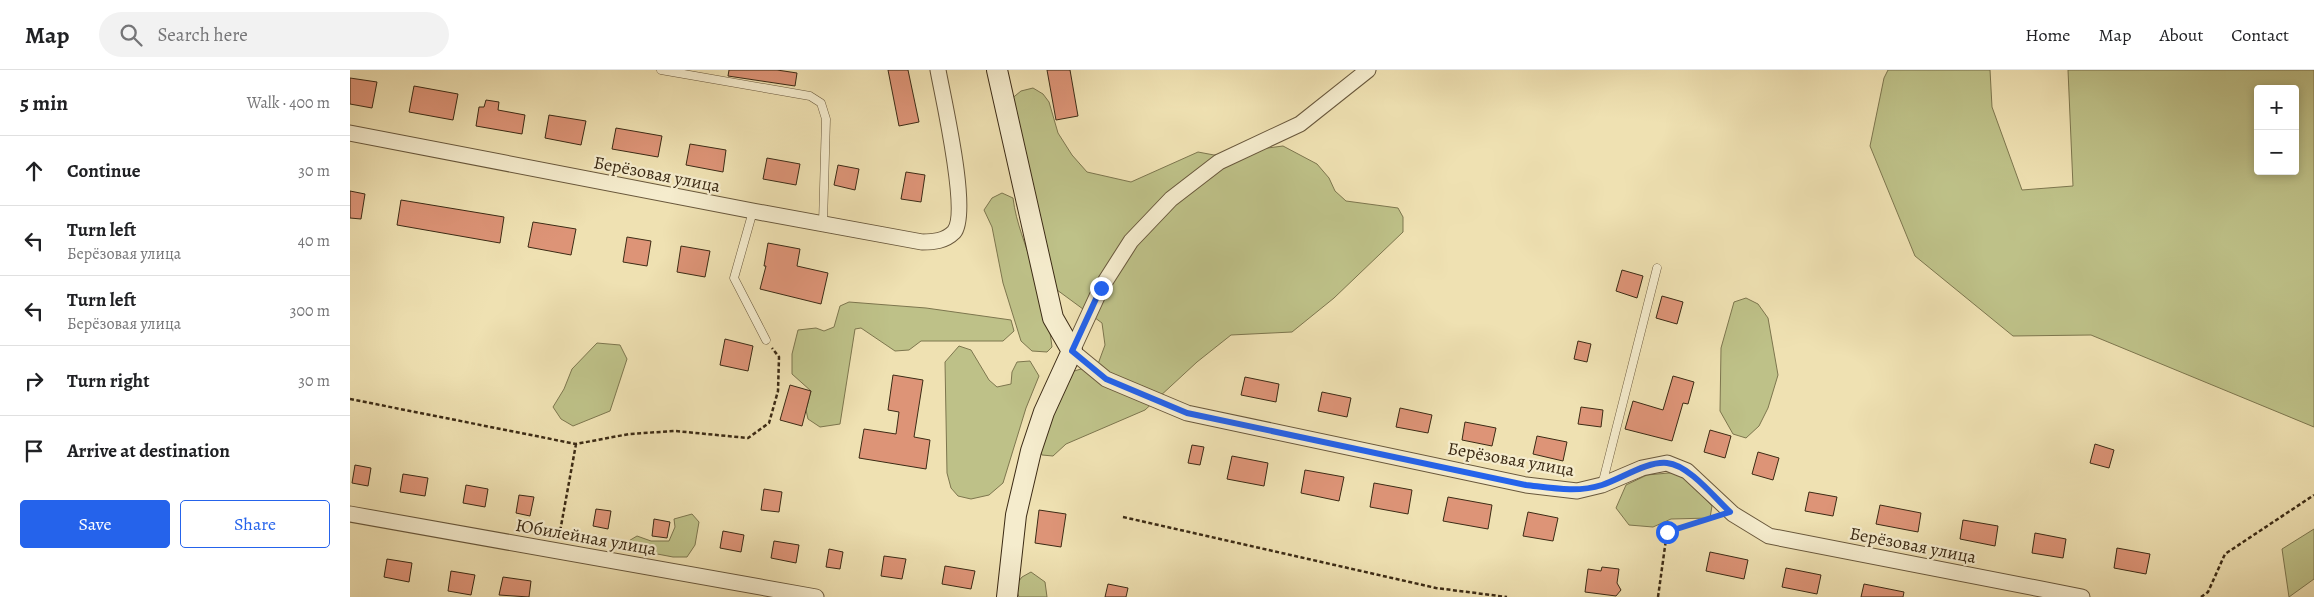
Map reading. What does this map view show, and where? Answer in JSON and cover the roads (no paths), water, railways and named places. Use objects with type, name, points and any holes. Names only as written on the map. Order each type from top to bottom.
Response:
[{"type":"street","name":"Берёзовая улица","points":[[350,133],[753,212],[922,242],[941,241],[954,231],[960,214],[958,181],[938,70]]},
{"type":"street","points":[[997,70],[1053,318],[1072,351]]},
{"type":"street","points":[[1007,597],[1016,515],[1031,450],[1044,412],[1101,288],[1131,241],[1171,200],[1219,162],[1300,124],[1368,70]]},
{"type":"street","name":"Берёзовая улица","points":[[1072,351],[1106,379],[1187,413],[1526,485],[1577,491],[1602,485],[1642,468],[1667,463],[1687,471],[1730,512],[1769,536],[2082,597]]},
{"type":"street","name":"Юбилейная улица","points":[[350,514],[816,597]]},
{"type":"lane","points":[[662,70],[810,96],[821,103],[826,119],[822,223]]},
{"type":"lane","points":[[753,212],[734,278],[766,340]]},
{"type":"lane","points":[[1602,485],[1657,268]]}]
